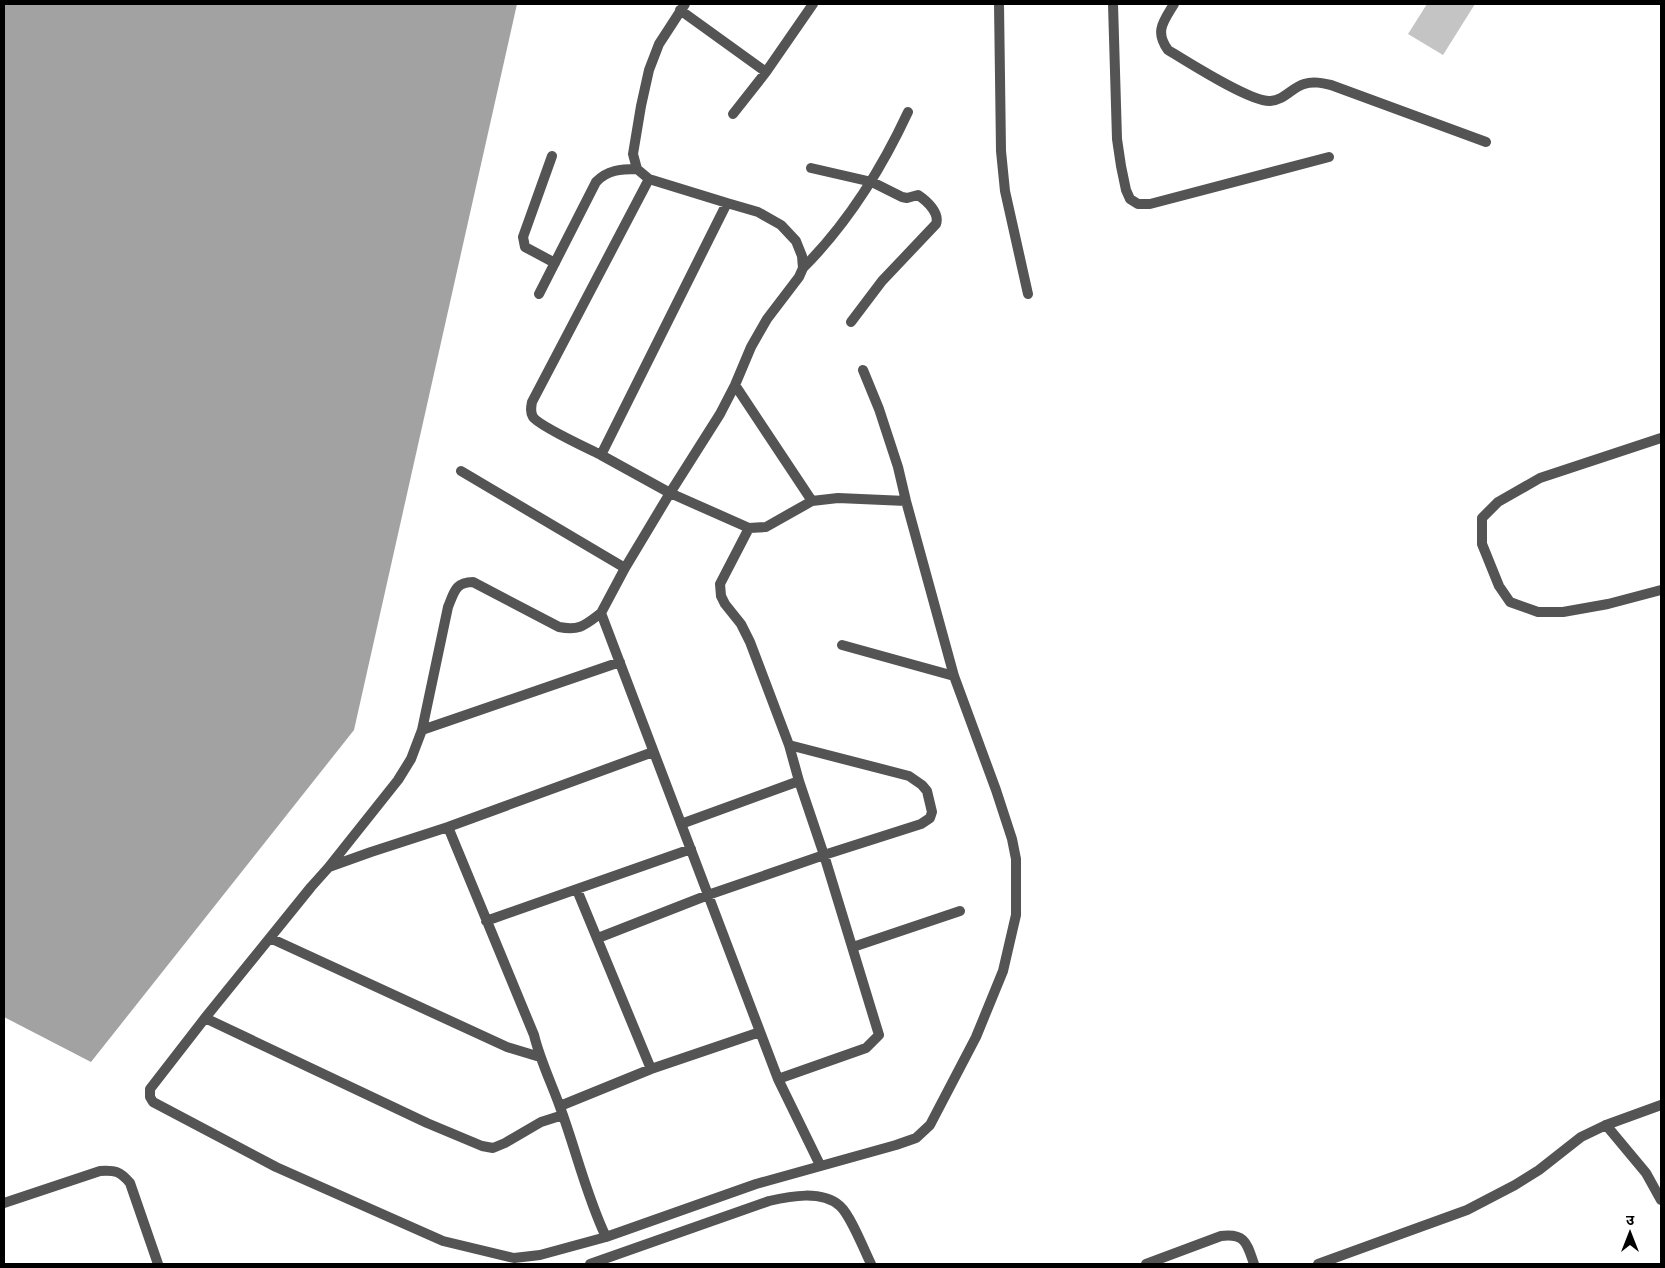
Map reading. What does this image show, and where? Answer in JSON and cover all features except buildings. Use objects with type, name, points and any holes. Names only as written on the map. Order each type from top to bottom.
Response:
[{"type":"street","points":[[733,114],[766,72],[813,4]]},
{"type":"street","points":[[998,4],[1001,151],[1006,191],[1028,294]]},
{"type":"street","points":[[1113,4],[1117,139],[1126,190],[1130,199],[1138,204],[1150,204],[1329,157]]},
{"type":"street","points":[[1174,4],[1164,20],[1161,30],[1161,41],[1168,50],[1251,97],[1270,101],[1281,98],[1303,84],[1317,82],[1330,85],[1486,142]]},
{"type":"street","points":[[766,72],[683,7],[659,44],[649,70],[633,154],[637,169],[649,179],[758,212],[781,225],[796,241],[802,256],[803,268]]},
{"type":"street","points":[[863,370],[882,416],[898,467],[954,676],[999,798],[1012,839],[1016,859],[1016,914],[1003,971],[976,1037],[930,1125],[916,1138],[896,1145],[756,1184],[606,1237],[534,1256],[514,1258],[443,1241],[276,1167],[153,1102],[150,1097],[150,1089],[205,1018],[398,780],[411,759],[422,730],[448,607],[455,590],[460,584],[473,582],[559,627],[571,630],[584,626],[600,613],[624,568],[704,441],[735,385],[751,347],[767,319],[799,277],[803,268],[823,248],[872,182],[908,112]]},
{"type":"street","points":[[552,156],[523,242],[526,247],[554,263]]},
{"type":"street","points":[[811,168],[872,182],[902,197],[921,196],[937,214],[938,220],[936,224],[882,280],[851,322]]},
{"type":"street","points":[[539,294],[596,182],[603,174],[626,169],[637,169]]},
{"type":"street","points":[[649,179],[532,402],[530,411],[533,418],[670,493],[749,528],[766,527],[812,501],[838,498],[906,501]]},
{"type":"street","points":[[601,455],[727,203]]},
{"type":"street","points":[[735,385],[812,501]]},
{"type":"street","points":[[1661,438],[1540,478],[1498,502],[1482,518],[1482,544],[1499,586],[1510,602],[1538,612],[1572,610],[1608,604],[1661,590]]},
{"type":"street","points":[[461,471],[624,568]]},
{"type":"street","points":[[749,528],[720,584],[721,596],[741,624],[750,642],[789,745],[879,1035],[866,1048],[778,1079]]},
{"type":"street","points":[[600,613],[778,1079],[820,1165]]},
{"type":"street","points":[[842,645],[954,676]]},
{"type":"street","points":[[422,730],[620,662]]},
{"type":"street","points":[[598,938],[708,895],[926,821],[930,818],[932,812],[926,791],[922,785],[909,776],[789,745]]},
{"type":"street","points":[[328,868],[448,827],[653,752]]},
{"type":"street","points":[[681,824],[799,782]]},
{"type":"street","points":[[448,827],[534,1035],[594,1212],[606,1237]]},
{"type":"street","points":[[486,921],[690,849]]},
{"type":"street","points":[[577,890],[651,1069]]},
{"type":"street","points":[[853,947],[960,911]]},
{"type":"street","points":[[270,938],[507,1047],[540,1057]]},
{"type":"street","points":[[205,1018],[427,1123],[482,1146],[493,1148],[561,1110],[651,1069],[760,1032]]},
{"type":"street","points":[[1318,1264],[1468,1210],[1539,1170],[1581,1136],[1661,1105]]},
{"type":"street","points":[[1606,1125],[1646,1173],[1661,1200]]},
{"type":"street","points":[[4,1203],[100,1171],[113,1171],[124,1175],[130,1183],[158,1264]]},
{"type":"street","points":[[590,1264],[769,1201],[788,1197],[810,1196],[826,1198],[840,1206],[849,1218],[871,1264]]},
{"type":"street","points":[[1146,1264],[1221,1236],[1231,1235],[1247,1244],[1254,1264]]},
{"type":"shaded area","points":[[4,4],[517,4],[354,730],[91,1062],[4,1017]]}]
